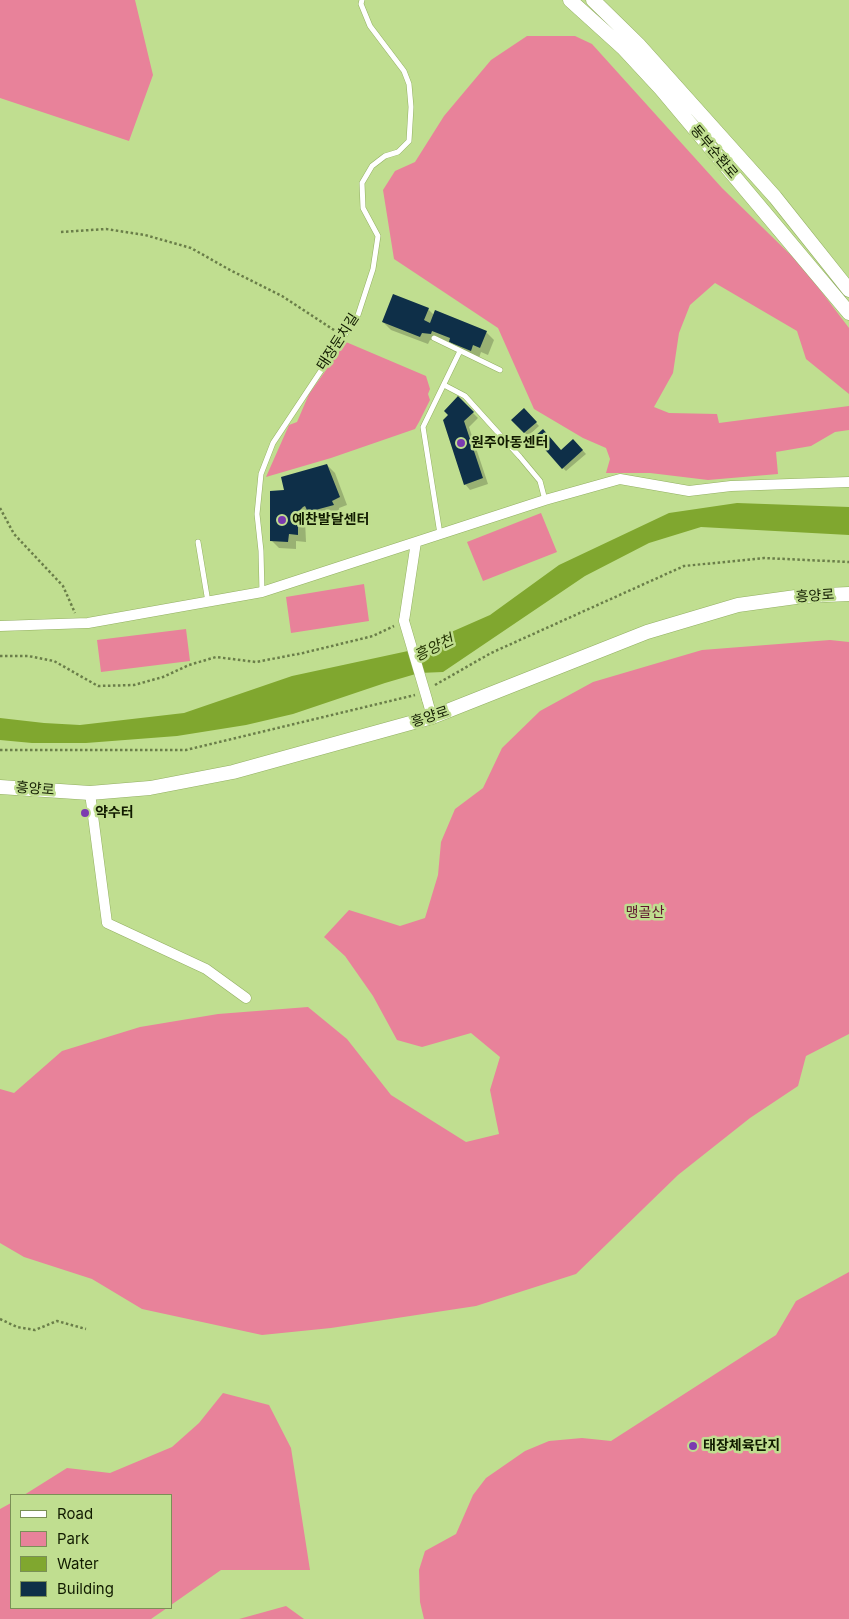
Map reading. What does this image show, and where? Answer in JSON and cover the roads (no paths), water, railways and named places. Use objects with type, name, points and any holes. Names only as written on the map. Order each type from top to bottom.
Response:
[{"type":"street","name":"동부순환로","points":[[570,0],[623,48],[661,89],[849,313]]},
{"type":"street","name":"동부순환로","points":[[593,0],[638,44],[775,197],[849,290]]},
{"type":"street","points":[[0,626],[88,623],[262,592],[545,500],[620,479],[689,491],[731,486],[849,482]]},
{"type":"street","points":[[416,542],[404,621],[432,717]]},
{"type":"street","name":"흥양로","points":[[0,787],[90,793],[150,788],[233,772],[432,717],[647,632],[738,605],[803,596],[849,594]]},
{"type":"street","points":[[90,793],[107,923],[206,969],[246,998]]},
{"type":"lane","name":"태장둔치길","points":[[262,592],[257,514],[260,474],[273,443],[358,314],[373,269],[378,236],[363,208],[362,183],[372,166],[385,156],[398,152],[408,141],[411,107],[409,84],[404,71],[370,26],[361,4],[362,0]]},
{"type":"lane","points":[[434,338],[500,370]]},
{"type":"lane","points":[[440,534],[423,427],[460,351]]},
{"type":"lane","points":[[444,385],[464,396],[520,457],[540,481],[545,500]]},
{"type":"lane","points":[[198,542],[208,603]]},
{"type":"water","name":"흥양천","points":[[737,503],[849,507],[849,535],[701,527],[649,543],[585,576],[443,672],[419,673],[293,714],[246,725],[177,736],[86,743],[32,743],[0,740],[0,718],[80,725],[184,713],[292,676],[408,651],[490,615],[559,565],[669,513]]},
{"type":"place","name":"원주아동센터","points":[[461,443]]},
{"type":"place","name":"예찬발달센터","points":[[282,520]]},
{"type":"place","name":"약수터","points":[[85,813]]},
{"type":"place","name":"태장체육단지","points":[[693,1446]]},
{"type":"park label","name":"맹골산","points":[[645,913]]}]
